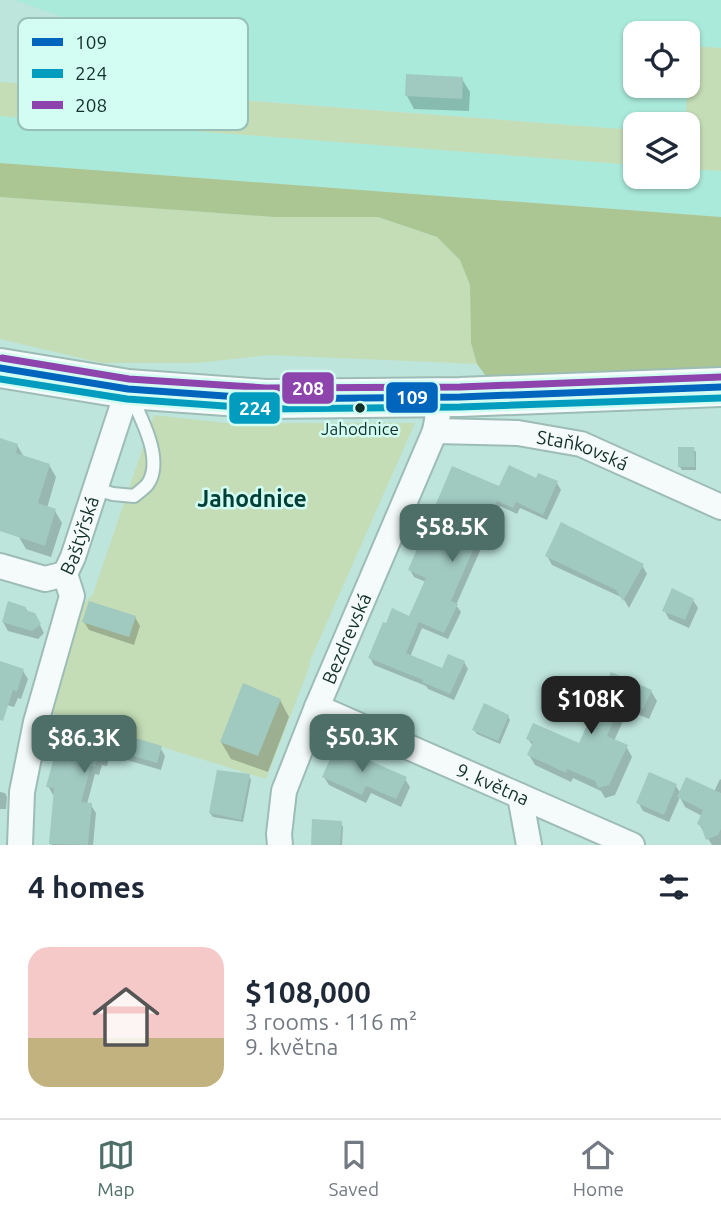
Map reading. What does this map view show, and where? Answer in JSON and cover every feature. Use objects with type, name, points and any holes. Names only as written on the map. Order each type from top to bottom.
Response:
[{"type":"main road","points":[[0,369],[128,389],[438,414],[721,387]]},
{"type":"street","name":"Baštýřská","points":[[20,845],[22,792],[37,722],[72,596],[65,574],[74,557],[128,389]]},
{"type":"street","name":"Staňkovská","points":[[438,414],[518,433],[581,444],[721,507]]},
{"type":"street","name":"Bezdrevská","points":[[280,845],[284,791],[438,414]]},
{"type":"street","points":[[0,566],[45,579],[65,574]]},
{"type":"street","name":"9. května","points":[[317,707],[632,845]]},
{"type":"street","points":[[520,796],[529,845]]},
{"type":"lane","points":[[95,489],[134,496],[146,485],[152,474],[152,445],[128,389]]},
{"type":"shaded area","points":[[14,0],[721,0],[721,48],[700,47],[700,21],[623,21],[623,98],[687,98],[686,112],[623,112],[623,129],[248,100],[248,18],[65,18]]},
{"type":"shaded area","points":[[700,47],[721,48],[721,171],[700,170],[700,112],[686,112],[687,98],[700,98]]},
{"type":"shaded area","points":[[0,82],[18,83],[18,117],[0,116]]},
{"type":"shaded area","points":[[248,101],[623,129],[623,164],[181,130],[248,130]]},
{"type":"shaded area","points":[[0,116],[18,117],[18,130],[181,130],[623,164],[623,189],[700,189],[700,170],[721,171],[721,217],[0,163]]},
{"type":"shaded area","points":[[0,163],[721,217],[721,376],[489,380],[477,364],[471,343],[470,285],[460,260],[437,237],[378,217],[274,217],[0,197]]},
{"type":"shaded area","points":[[0,197],[274,217],[378,217],[437,237],[460,260],[470,285],[471,343],[477,364],[269,355],[197,363],[102,363],[0,339]]},
{"type":"shaded area","points":[[154,415],[225,423],[415,423],[309,663],[266,779],[49,712],[81,607],[93,594]]},
{"type":"building","points":[[406,74],[463,77],[462,99],[405,96]]},
{"type":"building","points":[[0,438],[18,444],[16,453],[50,464],[38,503],[56,509],[45,546],[0,531]]},
{"type":"building","points":[[678,447],[694,447],[695,467],[678,467]]},
{"type":"building","points":[[509,465],[536,478],[538,473],[558,481],[543,515],[516,502],[513,508],[497,501],[451,601],[458,604],[444,633],[419,622],[406,653],[442,668],[448,654],[465,661],[450,694],[368,658],[392,608],[409,616],[426,578],[408,570],[452,466],[499,486]]},
{"type":"building","points":[[561,522],[644,564],[623,601],[616,590],[545,556]]},
{"type":"building","points":[[672,588],[694,599],[685,620],[662,611]]},
{"type":"building","points":[[8,601],[35,613],[41,624],[32,631],[2,622]]},
{"type":"building","points":[[89,601],[136,616],[129,637],[82,622]]},
{"type":"building","points":[[0,661],[24,669],[17,692],[13,690],[3,721],[0,720]]},
{"type":"building","points":[[611,672],[652,690],[643,709],[622,700],[607,736],[628,745],[609,785],[598,788],[595,781],[567,769],[566,773],[527,755],[533,742],[526,739],[533,723],[579,743]]},
{"type":"building","points":[[243,683],[281,699],[258,756],[220,742]]},
{"type":"building","points":[[484,703],[509,715],[498,741],[472,730]]},
{"type":"building","points":[[65,717],[162,746],[157,763],[106,748],[103,759],[98,757],[95,767],[91,766],[81,802],[92,803],[88,845],[49,844],[54,788],[46,787]]},
{"type":"building","points":[[336,746],[407,777],[396,799],[366,786],[362,795],[322,777]]},
{"type":"building","points":[[217,770],[250,774],[241,820],[209,813]]},
{"type":"building","points":[[649,772],[677,784],[664,815],[636,803]]},
{"type":"building","points":[[686,777],[721,793],[721,829],[718,835],[706,840],[703,827],[697,824],[703,810],[677,797]]},
{"type":"building","points":[[312,819],[342,821],[340,845],[311,845]]},
{"type":"transit line","name":"208","points":[[2,358],[129,379],[266,388],[460,387],[721,377]]},
{"type":"transit line","name":"109","points":[[0,368],[128,389],[266,399],[460,397],[721,387]]},
{"type":"transit line","name":"224","points":[[0,379],[127,399],[266,409],[460,407],[721,398]]},
{"type":"place","name":"Jahodnice","points":[[360,408]]},
{"type":"district","name":"Jahodnice","points":[[252,499]]}]
